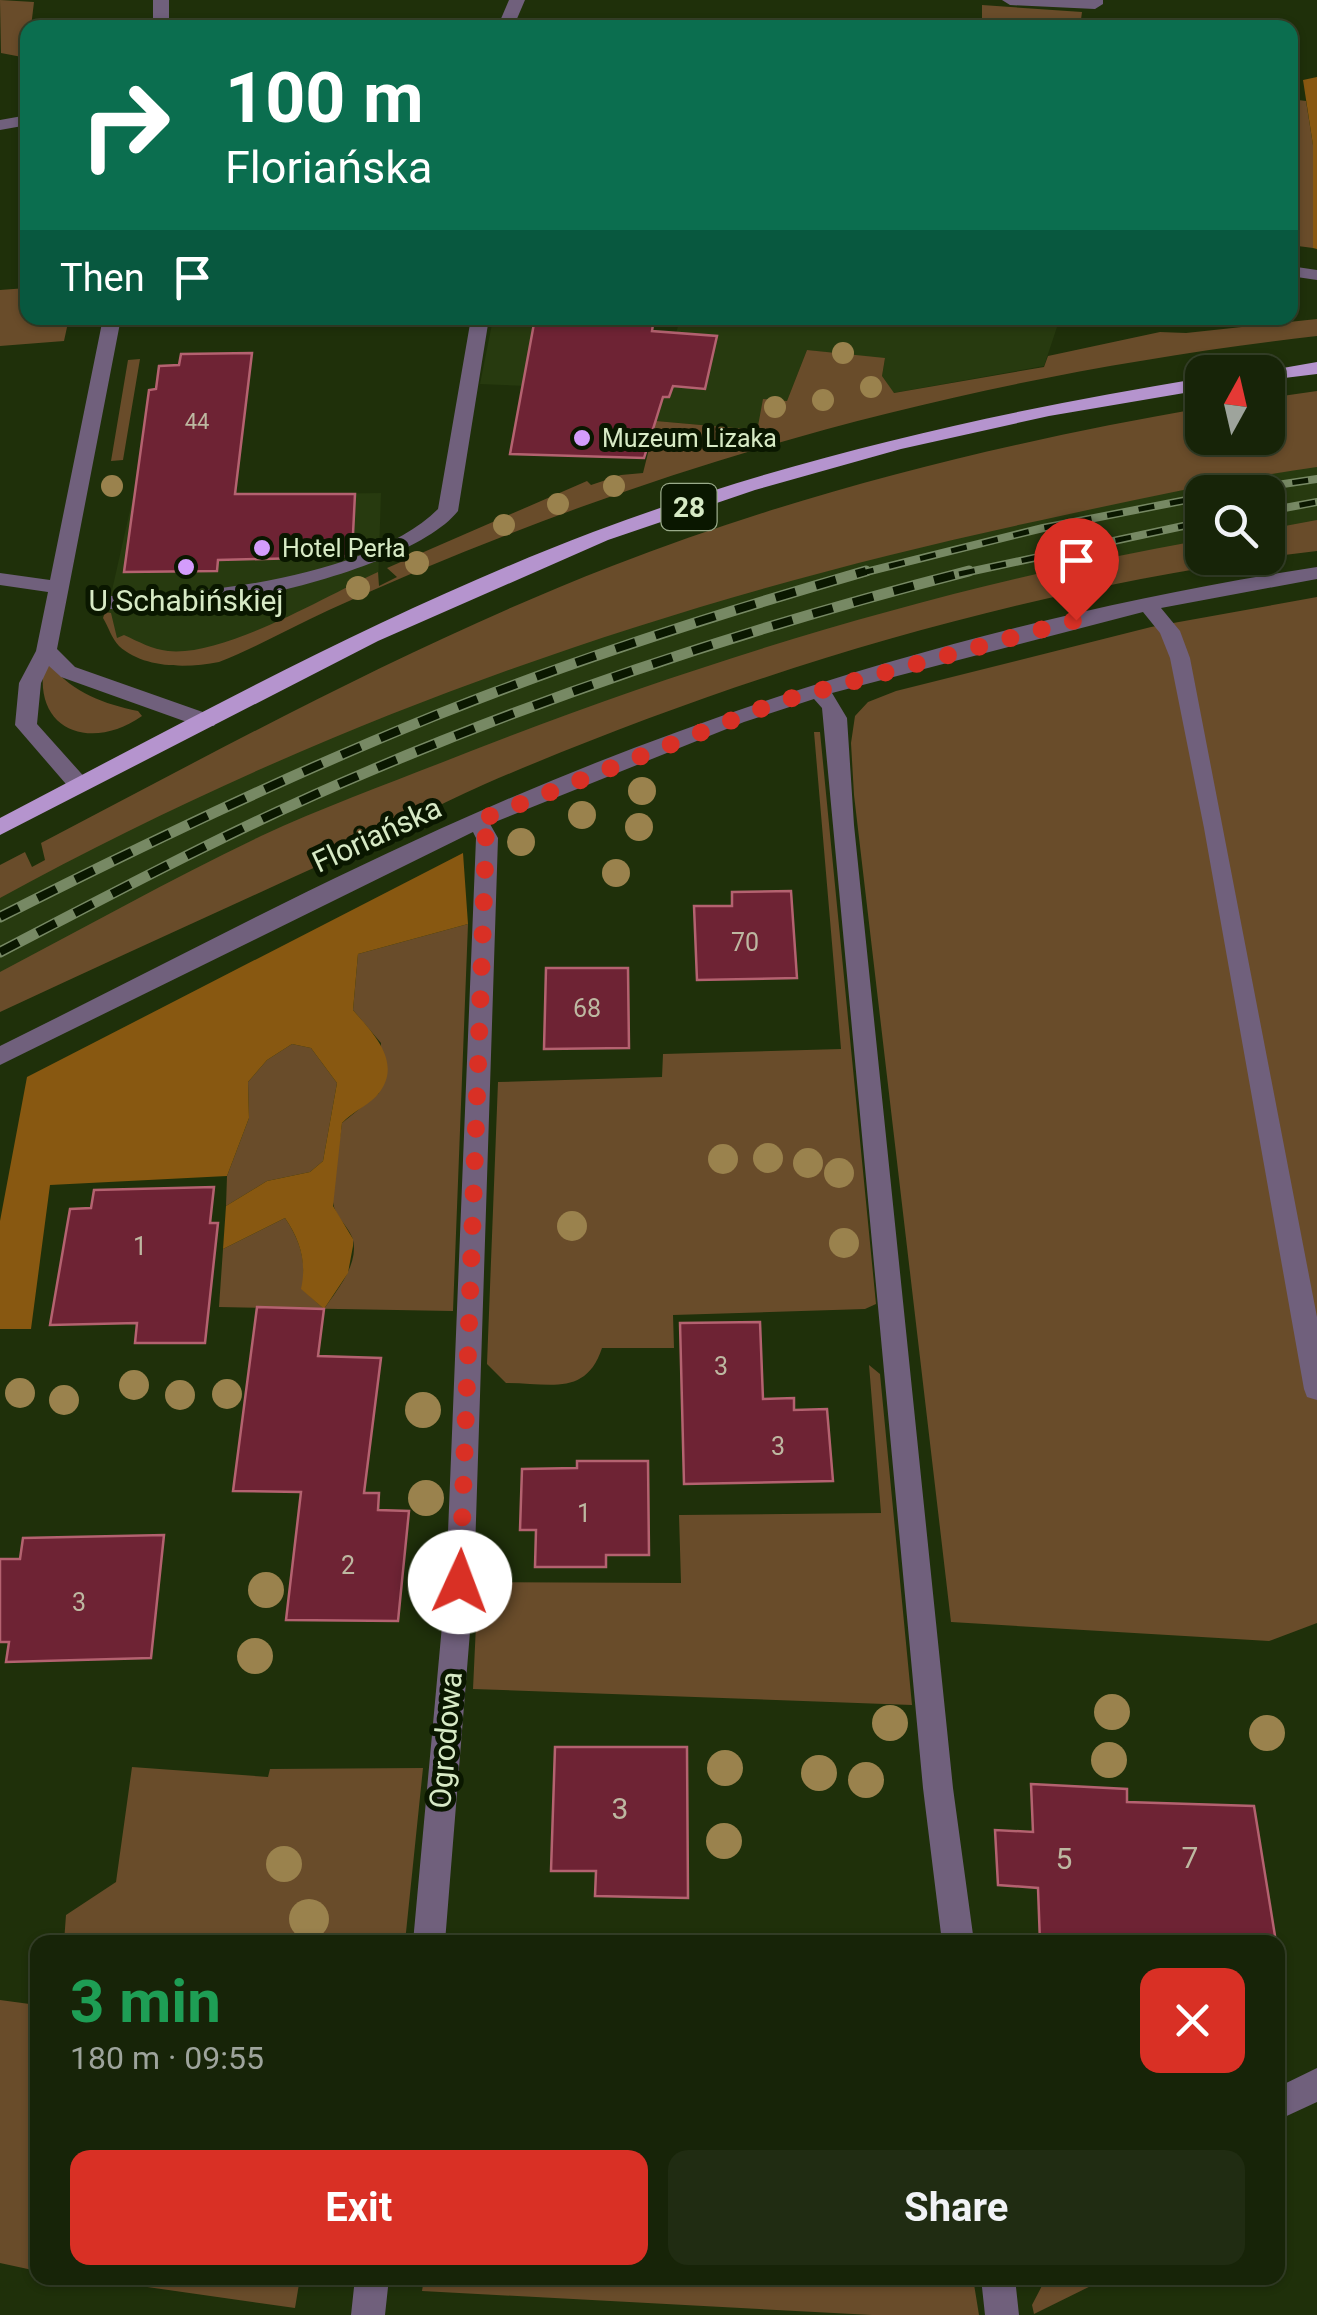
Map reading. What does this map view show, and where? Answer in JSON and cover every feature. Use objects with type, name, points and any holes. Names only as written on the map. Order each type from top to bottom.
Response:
[{"type":"main road","points":[[1285,372],[1317,368]]},
{"type":"main road","name":"28","points":[[0,827],[440,603],[602,536],[818,465],[994,420],[1185,387]]},
{"type":"street","points":[[1010,0],[1095,4],[1095,0]]},
{"type":"street","points":[[80,786],[26,725],[30,683],[46,651],[111,325]]},
{"type":"street","points":[[102,602],[171,602],[211,597],[355,563],[434,527],[448,510],[479,325]]},
{"type":"street","name":"Floriańska","points":[[0,1056],[477,821],[736,717],[818,690],[1148,604],[1317,573]]},
{"type":"street","points":[[0,579],[60,587]]},
{"type":"street","points":[[1148,604],[1175,640],[1180,658],[1215,828],[1317,1389]]},
{"type":"street","points":[[46,651],[68,672],[206,720]]},
{"type":"street","points":[[818,690],[832,706],[836,718],[889,1294],[957,1935]]},
{"type":"street","name":"Ogrodowa","points":[[429,1935],[460,1582],[472,1314],[486,838],[477,821]]},
{"type":"street","points":[[1285,2100],[1317,2084]]},
{"type":"street","points":[[368,2315],[371,2285]]},
{"type":"street","points":[[999,2285],[1002,2315]]},
{"type":"shaded area","points":[[0,0],[34,2],[32,20],[20,20],[20,57],[1,53]]},
{"type":"shaded area","points":[[982,5],[1082,12],[1081,20],[982,20]]},
{"type":"shaded area","points":[[1317,77],[1317,249],[1313,248],[1313,145],[1303,80]]},
{"type":"shaded area","points":[[1298,100],[1306,101],[1313,145],[1313,248],[1298,246]]},
{"type":"shaded area","points":[[20,289],[20,325],[67,325],[64,341],[0,346],[0,290]]},
{"type":"shaded area","points":[[1317,319],[1317,336],[1036,380],[852,422],[671,476],[454,556],[219,662],[180,666],[141,659],[119,646],[103,618],[105,612],[111,613],[117,638],[124,635],[168,651],[191,650],[245,635],[378,572],[379,586],[397,577],[387,568],[587,481],[591,485],[643,473],[656,421],[746,429],[758,426],[763,399],[787,401],[807,350],[885,358],[882,376],[894,393],[1044,367],[1048,356],[1160,332],[1298,325],[1298,321]]},
{"type":"shaded area","points":[[492,325],[585,331],[673,345],[678,325],[1058,325],[1044,366],[893,393],[882,376],[885,359],[807,350],[787,401],[758,426],[746,429],[656,421],[661,397],[625,390],[480,384]]},
{"type":"shaded area","points":[[140,359],[123,460],[111,461],[128,360]]},
{"type":"shaded area","points":[[1317,391],[1317,467],[1267,475],[1185,475],[1185,490],[906,551],[638,626],[377,720],[249,774],[0,898],[0,865],[25,852],[32,867],[45,860],[41,843],[252,733],[466,628],[612,566],[756,515],[903,472],[1185,411],[1185,455],[1285,455],[1285,396]]},
{"type":"shaded area","points":[[1317,461],[1317,524],[1285,530],[1285,475],[1248,475]]},
{"type":"shaded area","points":[[1185,488],[1185,548],[670,683],[0,991],[0,888],[249,763],[689,602],[896,546]]},
{"type":"shaded area","points":[[381,493],[378,586],[210,661],[120,644],[114,634],[108,608],[133,497]]},
{"type":"shaded area","points":[[1317,520],[1317,551],[1285,555],[1285,526]]},
{"type":"shaded area","points":[[1185,543],[1185,571],[1066,594],[868,645],[771,675],[579,745],[485,784],[329,861],[0,1012],[0,972],[287,824],[560,717],[741,655],[923,602]]},
{"type":"shaded area","points":[[1317,597],[1317,1623],[1269,1641],[951,1622],[854,795],[851,743],[855,716],[868,702],[896,691],[1151,627]]},
{"type":"shaded area","points":[[44,666],[51,666],[90,696],[138,711],[142,716],[104,732],[70,729],[48,707],[43,689]]},
{"type":"shaded area","points":[[814,732],[820,732],[876,1304],[865,1309],[673,1315],[674,1348],[602,1348],[595,1364],[576,1381],[551,1385],[506,1383],[487,1364],[498,1082],[662,1077],[663,1054],[841,1049]]},
{"type":"shaded area","points":[[463,853],[468,924],[358,954],[353,1010],[382,1048],[388,1070],[379,1093],[342,1123],[333,1206],[353,1239],[353,1246],[348,1273],[324,1309],[301,1289],[301,1252],[285,1218],[223,1249],[226,1206],[267,1181],[310,1172],[323,1161],[337,1083],[311,1048],[292,1044],[267,1060],[248,1082],[249,1118],[227,1176],[50,1185],[31,1329],[0,1329],[0,1221],[27,1077]]},
{"type":"shaded area","points":[[468,924],[453,1311],[324,1309],[351,1266],[354,1246],[333,1202],[342,1123],[379,1093],[381,1043],[353,1010],[358,954]]},
{"type":"shaded area","points":[[292,1044],[311,1048],[337,1083],[323,1161],[310,1172],[267,1181],[226,1206],[227,1176],[249,1118],[248,1082],[267,1060]]},
{"type":"shaded area","points":[[285,1218],[301,1252],[302,1289],[324,1309],[219,1307],[223,1249]]},
{"type":"shaded area","points":[[869,1365],[880,1374],[912,1705],[473,1689],[478,1582],[681,1583],[679,1515],[881,1513]]},
{"type":"shaded area","points":[[132,1767],[268,1777],[270,1769],[423,1768],[406,1935],[65,1935],[66,1915],[116,1882]]},
{"type":"shaded area","points":[[0,2000],[30,2004],[30,2269],[0,2263]]},
{"type":"shaded area","points":[[133,2285],[299,2285],[295,2308]]},
{"type":"shaded area","points":[[423,2285],[974,2285],[979,2315],[872,2315],[422,2291]]},
{"type":"shaded area","points":[[1042,2285],[1093,2285],[1034,2314],[1032,2305]]},
{"type":"building","points":[[534,325],[653,325],[652,331],[717,336],[705,389],[673,386],[669,397],[663,397],[644,458],[510,454]]},
{"type":"building","points":[[252,353],[235,494],[355,494],[352,554],[218,560],[217,571],[124,572],[149,390],[156,389],[159,366],[179,365],[181,354]]},
{"type":"building","points":[[791,891],[797,978],[697,980],[694,906],[732,906],[732,892]]},
{"type":"building","points":[[546,968],[628,968],[629,1048],[544,1049]]},
{"type":"building","points":[[214,1187],[210,1223],[218,1223],[205,1343],[135,1343],[137,1323],[50,1325],[70,1209],[91,1208],[94,1190]]},
{"type":"building","points":[[257,1307],[324,1309],[318,1356],[381,1358],[364,1493],[379,1493],[378,1510],[409,1511],[398,1621],[286,1620],[301,1492],[233,1491]]},
{"type":"building","points":[[760,1322],[763,1399],[794,1398],[794,1410],[827,1409],[833,1481],[684,1484],[680,1323]]},
{"type":"building","points":[[577,1461],[648,1461],[649,1555],[606,1555],[606,1567],[535,1567],[536,1530],[520,1530],[522,1469],[577,1468]]},
{"type":"building","points":[[164,1535],[151,1658],[6,1662],[9,1642],[0,1642],[0,1559],[20,1559],[23,1538]]},
{"type":"building","points":[[555,1747],[687,1747],[688,1898],[595,1896],[596,1871],[551,1871]]},
{"type":"building","points":[[1031,1784],[1127,1789],[1127,1802],[1254,1806],[1275,1935],[1040,1935],[1038,1888],[998,1885],[995,1830],[1033,1832]]},
{"type":"railway","points":[[1285,484],[1317,479]]},
{"type":"railway","points":[[858,574],[1043,528],[1185,500]]},
{"type":"railway","points":[[1285,508],[1317,502]]},
{"type":"railway","points":[[959,574],[1185,526]]},
{"type":"railway","points":[[0,917],[215,812],[434,716],[648,638],[866,571]]},
{"type":"railway","points":[[0,952],[227,836],[440,742],[664,660],[969,571]]},
{"type":"place","name":"Muzeum Lizaka","points":[[582,438]]},
{"type":"place","name":"Hotel Perła","points":[[262,548]]},
{"type":"place","name":"U Schabińskiej","points":[[186,567]]},
{"type":"route","points":[[460,1582],[486,838],[477,821],[778,702],[1076,620]]}]
